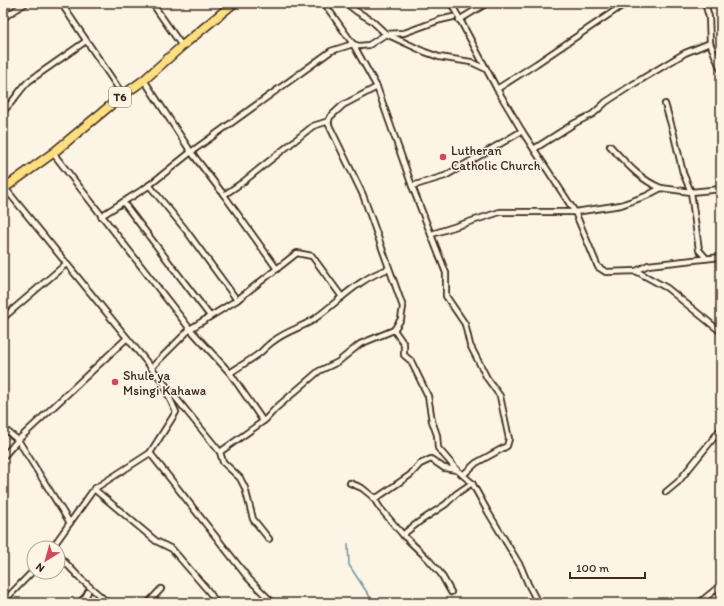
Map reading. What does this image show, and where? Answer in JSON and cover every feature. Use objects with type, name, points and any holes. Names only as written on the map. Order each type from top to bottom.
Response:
[{"type":"highway","name":"T6","points":[[4,188],[53,153],[123,95],[144,80],[234,3]]},
{"type":"street","points":[[3,18],[26,3]]},
{"type":"street","points":[[61,3],[123,95]]},
{"type":"street","points":[[152,3],[182,46]]},
{"type":"street","points":[[324,3],[353,44],[377,88],[412,186],[446,273],[446,296],[465,324],[470,345],[487,378],[500,396],[509,439],[507,446],[476,463],[463,475]]},
{"type":"street","points":[[346,3],[356,11],[372,20],[386,34],[438,57],[471,62],[486,69]]},
{"type":"street","points":[[451,3],[486,69],[522,131],[574,212],[598,267],[606,272],[636,271],[648,265],[721,257]]},
{"type":"street","points":[[459,20],[487,3]]},
{"type":"street","points":[[497,88],[536,64],[626,3]]},
{"type":"street","points":[[705,3],[709,17],[710,43],[721,70]]},
{"type":"street","points":[[101,216],[149,185],[191,152],[331,51],[353,44],[359,46],[369,45],[386,34],[404,33],[453,17]]},
{"type":"street","points":[[3,111],[14,101],[22,87],[29,80],[86,41]]},
{"type":"street","points":[[534,149],[575,123],[593,114],[606,102],[685,53],[710,43]]},
{"type":"street","points":[[144,80],[191,152],[277,269]]},
{"type":"street","points":[[220,452],[266,420],[276,408],[319,371],[338,362],[360,344],[394,330],[401,319],[403,306],[363,195],[328,123],[330,117],[344,106],[377,88]]},
{"type":"street","points":[[665,104],[683,173],[691,192],[699,250],[706,258]]},
{"type":"street","points":[[224,195],[243,182],[313,126],[329,121]]},
{"type":"street","points":[[412,186],[445,176],[522,131]]},
{"type":"street","points":[[610,146],[637,173],[651,184],[661,188],[691,192],[721,189]]},
{"type":"street","points":[[53,153],[190,329],[230,373],[263,421]]},
{"type":"street","points":[[149,185],[237,300]]},
{"type":"street","points":[[4,188],[220,452],[223,462],[240,478],[245,488],[253,519],[269,539]]},
{"type":"street","points":[[432,234],[500,212],[574,212],[621,204],[646,196],[661,188]]},
{"type":"street","points":[[123,202],[210,316]]},
{"type":"street","points":[[151,368],[190,329],[237,300],[297,253],[312,256],[342,297]]},
{"type":"street","points":[[3,318],[66,264]]},
{"type":"street","points":[[230,373],[290,330],[299,328],[312,320],[364,281],[382,271],[389,269]]},
{"type":"street","points":[[636,271],[667,288],[721,332]]},
{"type":"street","points":[[394,330],[404,344],[404,355],[411,361],[428,396],[432,421],[437,435],[438,448],[457,470],[472,483],[521,567],[538,603]]},
{"type":"street","points":[[3,457],[18,440],[127,338]]},
{"type":"street","points":[[58,540],[94,489],[150,453],[176,412],[162,381]]},
{"type":"street","points":[[3,428],[18,440],[70,523]]},
{"type":"street","points":[[666,492],[678,482],[720,430]]},
{"type":"street","points":[[150,453],[249,580],[273,603]]},
{"type":"street","points":[[373,497],[378,497],[391,489],[410,475],[420,464],[431,459],[444,468],[457,470]]},
{"type":"street","points":[[350,483],[362,488],[373,497],[380,508],[404,536],[441,574],[451,592]]},
{"type":"street","points":[[404,536],[406,532],[414,525],[446,504],[456,494],[472,483]]},
{"type":"street","points":[[94,489],[156,541],[172,549],[210,593],[216,603]]},
{"type":"street","points":[[66,563],[108,603]]},
{"type":"street","points":[[3,602],[26,578]]},
{"type":"street","points":[[699,603],[721,585]]},
{"type":"street","points":[[148,603],[162,589]]},
{"type":"street","points":[[79,603],[88,592]]},
{"type":"shaded area","points":[[165,3],[182,3],[171,11]]},
{"type":"waterway","points":[[348,544],[349,565],[374,603]]},
{"type":"place","name":"Lutheran Catholic Church","points":[[443,157]]},
{"type":"place","name":"Shule ya Msingi Kahawa","points":[[115,382]]}]
